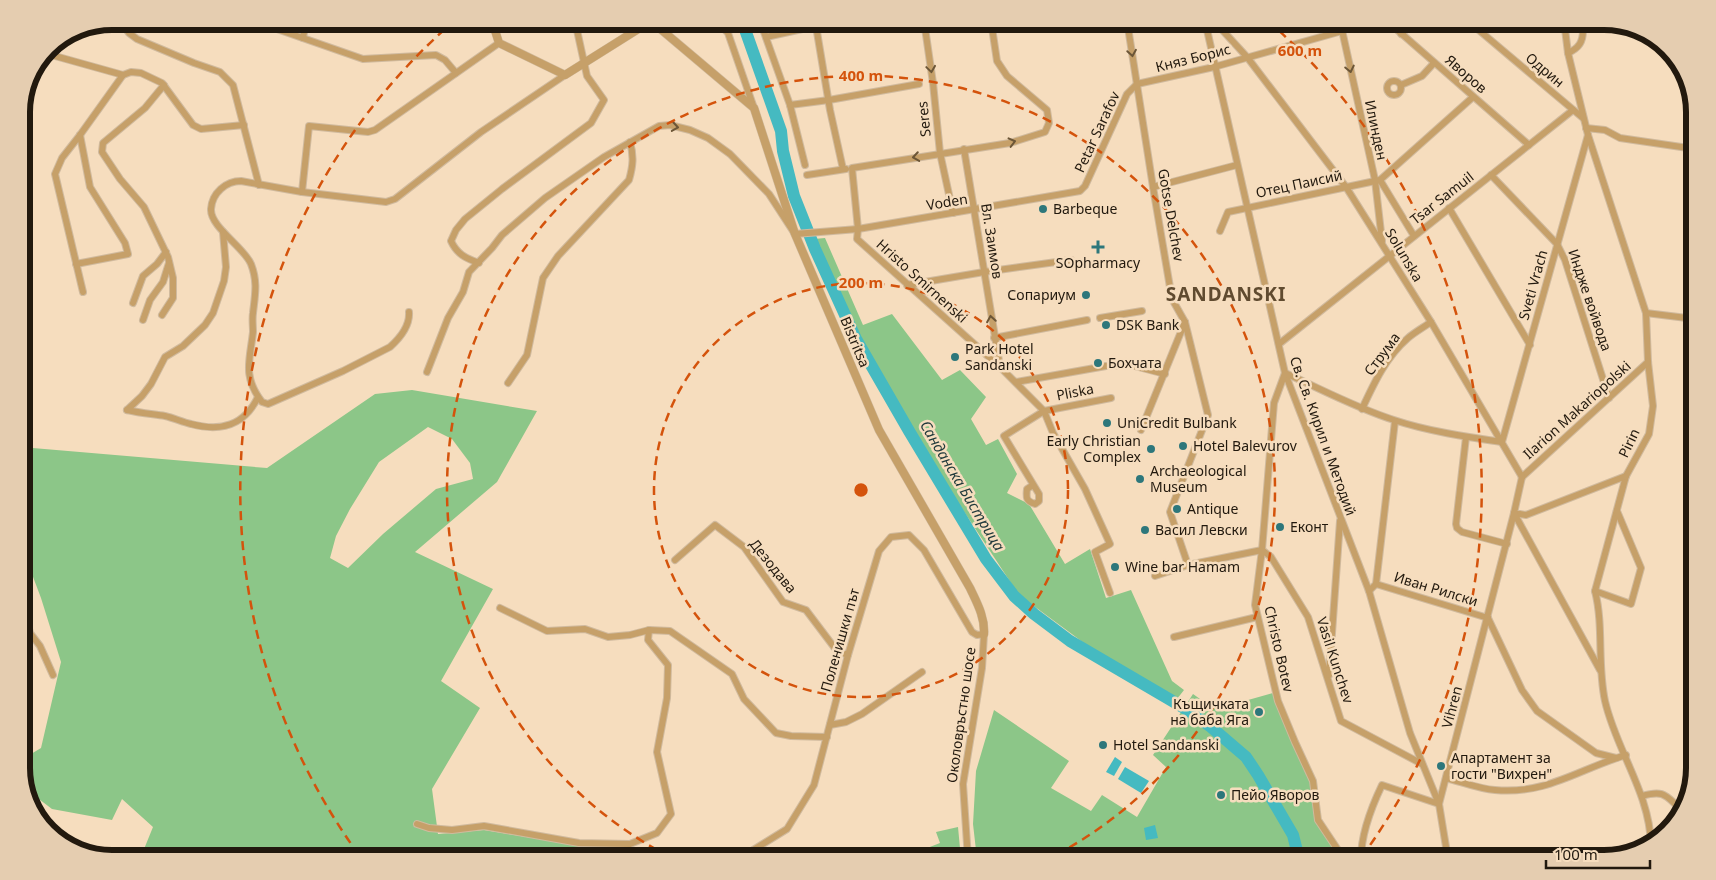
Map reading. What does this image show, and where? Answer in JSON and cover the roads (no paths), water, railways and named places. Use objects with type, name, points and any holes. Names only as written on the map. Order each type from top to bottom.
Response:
[{"type":"street","points":[[127,30],[137,39],[220,72],[233,85],[259,185]]},
{"type":"street","points":[[279,30],[363,59],[436,55],[445,60],[456,74]]},
{"type":"street","points":[[302,38],[304,30]]},
{"type":"street","points":[[495,30],[499,43],[564,75]]},
{"type":"street","points":[[479,263],[469,260],[456,252],[451,241],[456,230],[465,219],[502,189],[591,124],[604,100],[587,76],[577,30]]},
{"type":"street","points":[[409,312],[410,320],[398,340],[390,346],[343,371],[268,404],[262,402],[249,375],[248,360],[253,331],[252,318],[257,292],[254,272],[250,261],[223,232],[211,210],[215,197],[222,187],[232,181],[241,180],[302,192],[386,202],[395,199],[481,132],[564,75],[636,30]]},
{"type":"street","points":[[662,30],[754,108]]},
{"type":"street","name":"Bistritsa","points":[[725,30],[728,33],[798,234],[879,430],[970,588],[982,613],[984,634]]},
{"type":"street","points":[[763,30],[790,105],[804,165]]},
{"type":"street","points":[[766,37],[798,30]]},
{"type":"street","points":[[817,30],[844,169]]},
{"type":"street","name":"Seres","points":[[925,30],[940,154],[952,213]]},
{"type":"street","points":[[807,175],[1010,143],[1045,132],[1049,123],[1047,110],[1007,76],[997,61],[992,30]]},
{"type":"street","name":"Gotse Delchev","points":[[1128,30],[1152,187],[1172,299],[1185,322],[1208,415],[1170,512],[1188,565]]},
{"type":"street","name":"Св. Св. Кирил и Методий","points":[[1207,30],[1285,373],[1340,520],[1369,591],[1410,734],[1439,804]]},
{"type":"street","name":"Solunska","points":[[1222,30],[1247,57],[1346,186],[1431,322],[1522,477]]},
{"type":"street","name":"Яворов","points":[[1397,30],[1529,145]]},
{"type":"street","points":[[1401,34],[1405,30]]},
{"type":"street","name":"Одрин","points":[[1479,30],[1583,118]]},
{"type":"street","name":"Pirin","points":[[1564,30],[1583,118],[1646,314],[1648,362],[1653,406],[1649,434],[1626,476],[1596,591],[1600,608],[1600,672],[1605,700],[1611,725],[1642,796],[1651,835]]},
{"type":"street","points":[[1568,53],[1578,48],[1583,38],[1583,30]]},
{"type":"street","name":"Княз Борис","points":[[1137,84],[1214,67],[1342,32]]},
{"type":"street","name":"Илинден","points":[[1342,32],[1377,180],[1383,244]]},
{"type":"street","points":[[302,192],[309,126],[368,132],[375,130],[499,43]]},
{"type":"street","points":[[55,56],[123,75]]},
{"type":"street","points":[[1401,85],[1422,76],[1434,63]]},
{"type":"street","points":[[83,292],[55,174],[62,158],[123,75],[131,72],[162,82],[193,125],[201,129],[244,125]]},
{"type":"street","points":[[790,105],[919,84]]},
{"type":"street","name":"Petar Sarafov","points":[[1080,191],[1086,186],[1127,94],[1137,84]]},
{"type":"street","points":[[162,315],[173,298],[173,278],[170,262],[144,207],[120,179],[102,152],[103,143],[145,108],[164,85]]},
{"type":"street","points":[[1414,236],[1377,180],[1473,97]]},
{"type":"street","name":"Tsar Samuil","points":[[1279,344],[1573,110]]},
{"type":"street","points":[[427,372],[448,318],[463,292],[469,272],[502,235],[538,204],[604,157],[659,126],[670,125],[690,130],[708,138],[730,154],[769,194],[798,234]]},
{"type":"street","points":[[1587,131],[1605,130],[1620,138],[1686,148]]},
{"type":"street","name":"Sveti Vrach","points":[[1502,442],[1587,131]]},
{"type":"street","points":[[76,264],[128,254],[125,244],[90,187],[80,135]]},
{"type":"street","points":[[508,383],[526,355],[543,278],[558,256],[628,180],[634,156],[630,142]]},
{"type":"street","name":"Вл. Заимов","points":[[964,149],[1000,367]]},
{"type":"street","points":[[1152,187],[1237,165]]},
{"type":"street","points":[[852,168],[858,229]]},
{"type":"street","name":"Индже войвода","points":[[1491,175],[1557,244],[1565,260],[1608,398]]},
{"type":"street","name":"Отец Паисий","points":[[1220,231],[1228,212],[1377,180]]},
{"type":"street","name":"Voden","points":[[798,234],[858,229],[1080,191]]},
{"type":"street","points":[[1449,208],[1530,345]]},
{"type":"street","name":"Hristo Smirnenski","points":[[858,229],[857,239],[1000,367],[1044,411]]},
{"type":"street","points":[[223,232],[226,267],[224,281],[213,313],[205,325],[183,346],[165,357],[151,384],[142,396],[127,410],[142,414],[164,416],[193,425],[224,428],[240,420],[252,409],[258,396]]},
{"type":"street","points":[[133,302],[143,276],[157,264],[166,252]]},
{"type":"street","points":[[907,285],[1071,260]]},
{"type":"street","points":[[143,320],[150,300],[163,282],[170,262]]},
{"type":"street","points":[[1100,318],[1142,311]]},
{"type":"street","points":[[1646,314],[1686,317]]},
{"type":"street","points":[[994,338],[1087,320]]},
{"type":"street","points":[[1142,430],[1185,322]]},
{"type":"street","name":"Струма","points":[[1362,409],[1378,374],[1394,353],[1409,337],[1431,322]]},
{"type":"street","name":"Ilarion Makariopolski","points":[[1522,477],[1648,362]]},
{"type":"street","points":[[1016,382],[1127,364],[1164,374]]},
{"type":"street","points":[[1285,373],[1362,409],[1395,421],[1502,442]]},
{"type":"street","name":"Christo Botev","points":[[1285,373],[1274,403],[1262,550],[1255,605],[1278,700],[1313,781],[1318,820],[1338,850]]},
{"type":"street","name":"Pliska","points":[[1044,411],[1111,398]]},
{"type":"street","points":[[1033,485],[1004,436],[1044,411],[1053,433],[1085,489],[1110,544],[1095,552],[1110,593]]},
{"type":"street","points":[[1369,591],[1376,584],[1395,421]]},
{"type":"street","points":[[1466,436],[1457,528],[1462,532],[1507,544]]},
{"type":"street","points":[[1514,513],[1526,515],[1626,476]]},
{"type":"street","name":"Vihren","points":[[1439,804],[1507,544],[1522,477]]},
{"type":"street","points":[[1596,591],[1632,604],[1640,568],[1617,511]]},
{"type":"street","points":[[1514,513],[1600,672]]},
{"type":"street","points":[[1329,680],[1340,520]]},
{"type":"street","name":"Дезодава","points":[[675,560],[715,525],[744,547],[784,602],[806,610],[838,651],[848,655]]},
{"type":"street","name":"Поленишки път","points":[[753,850],[787,829],[814,785],[848,655],[879,550],[891,537],[909,535],[924,550],[972,632],[977,635],[984,634]]},
{"type":"street","points":[[1155,576],[1188,565],[1262,550]]},
{"type":"street","name":"Vasil Kunchev","points":[[1262,550],[1271,557],[1308,617],[1341,720],[1422,764]]},
{"type":"street","name":"Иван Рилски","points":[[1376,584],[1488,618]]},
{"type":"street","points":[[500,608],[547,631],[585,629],[608,637],[630,635],[649,630],[670,631],[732,674],[744,699],[776,734],[827,737]]},
{"type":"street","points":[[1174,637],[1257,617]]},
{"type":"street","points":[[1488,618],[1522,690],[1537,711],[1596,753],[1616,758]]},
{"type":"street","points":[[417,824],[428,828],[452,830],[484,826],[579,843],[630,844],[657,833],[671,814],[656,752],[667,698],[668,665],[648,640],[649,630]]},
{"type":"street","points":[[30,633],[40,646],[54,675]]},
{"type":"street","name":"Околовръстно шосе","points":[[967,850],[963,784],[982,668],[984,634]]},
{"type":"street","points":[[830,725],[846,722],[862,714],[922,672]]},
{"type":"street","points":[[1446,778],[1494,790],[1531,789],[1546,786],[1616,758],[1626,756]]},
{"type":"street","points":[[1362,850],[1366,827],[1373,804],[1382,785],[1439,804],[1447,850]]},
{"type":"street","points":[[1642,796],[1655,792],[1664,795],[1677,806]]},
{"type":"water","points":[[1115,757],[1122,762],[1114,776],[1106,772]]},
{"type":"water","points":[[1125,767],[1149,781],[1141,793],[1118,779]]},
{"type":"water","points":[[1155,825],[1158,838],[1146,840],[1144,828]]},
{"type":"waterway","name":"Санданска Бистрица","points":[[745,30],[781,131],[783,151],[794,196],[815,249],[856,339],[986,559],[1014,596],[1034,614],[1070,641],[1186,709],[1211,727],[1246,757],[1293,835],[1297,850]]},
{"type":"place","name":"Barbeque","points":[[1043,209]]},
{"type":"place","name":"SOpharmacy","points":[[1098,247]]},
{"type":"place","name":"Сопариум","points":[[1086,295]]},
{"type":"place","name":"DSK Bank","points":[[1106,325]]},
{"type":"place","name":"Park Hotel Sandanski","points":[[955,357]]},
{"type":"place","name":"Бохчата","points":[[1098,363]]},
{"type":"place","name":"UniCredit Bulbank","points":[[1107,423]]},
{"type":"place","name":"Hotel Balevurov","points":[[1183,446]]},
{"type":"place","name":"Early Christian Complex","points":[[1151,449]]},
{"type":"place","name":"Archaeological Museum","points":[[1140,479]]},
{"type":"place","name":"Antique","points":[[1177,509]]},
{"type":"place","name":"Еконт","points":[[1280,527]]},
{"type":"place","name":"Васил Левски","points":[[1145,530]]},
{"type":"place","name":"Wine bar Hamam","points":[[1115,567]]},
{"type":"place","name":"Къщичката на баба Яга","points":[[1259,712]]},
{"type":"place","name":"Hotel Sandanski","points":[[1103,745]]},
{"type":"place","name":"Апартамент за гости \"Вихрен\"","points":[[1441,766]]},
{"type":"place","name":"Пейо Яворов","points":[[1221,795]]},
{"type":"district","name":"SANDANSKI","points":[[1226,294]]}]
